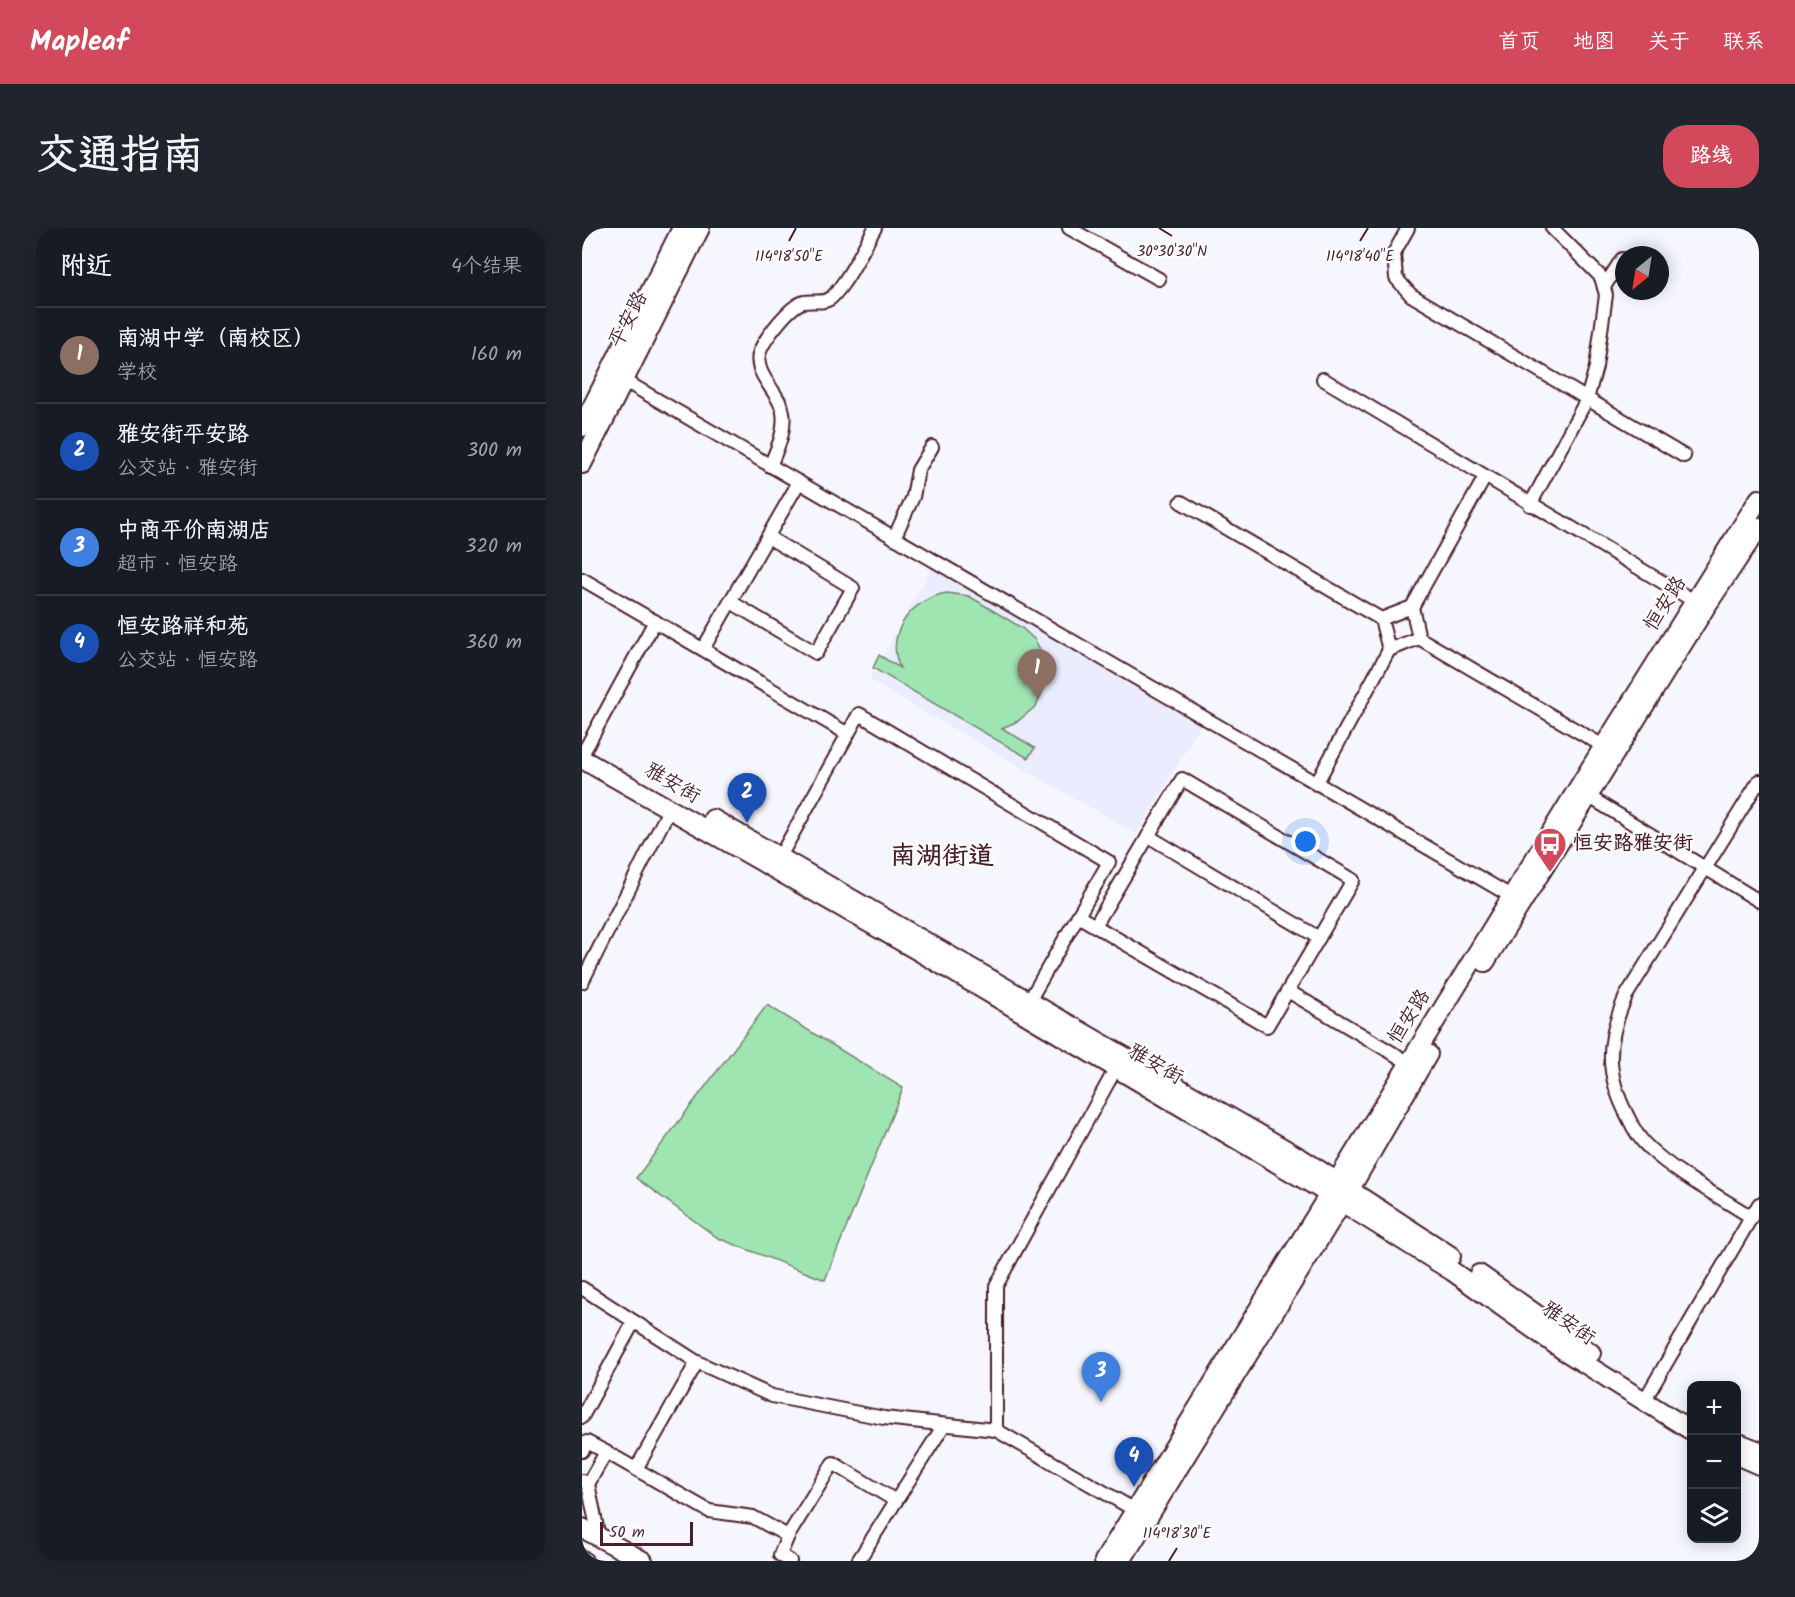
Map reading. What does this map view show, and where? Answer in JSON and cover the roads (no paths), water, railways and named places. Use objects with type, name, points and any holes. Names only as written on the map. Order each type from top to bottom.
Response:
[{"type":"main road","name":"平安路","points":[[582,464],[617,376],[682,228]]},
{"type":"main road","name":"平安路","points":[[582,427],[617,376],[700,228]]},
{"type":"main road","name":"恒安路","points":[[1121,1561],[1143,1514],[1414,1066],[1699,605],[1759,499]]},
{"type":"main road","name":"恒安路","points":[[1699,605],[1759,527]]},
{"type":"main road","name":"雅安街","points":[[583,752],[670,808],[776,863]]},
{"type":"main road","name":"雅安街","points":[[583,752],[1026,1007],[1339,1191],[1563,1350],[1647,1396],[1687,1415]]},
{"type":"main road","name":"雅安街","points":[[1026,1007],[1116,1068],[1339,1191]]},
{"type":"main road","name":"雅安街","points":[[1647,1396],[1687,1427]]},
{"type":"main road","points":[[1741,1444],[1759,1451]]},
{"type":"main road","points":[[1741,1457],[1759,1465]]},
{"type":"main road","name":"恒安路","points":[[1104,1561],[1143,1514]]},
{"type":"main road","points":[[582,1528],[643,1561]]},
{"type":"street","points":[[771,466],[783,433],[783,413],[782,405],[763,373],[759,352],[775,328],[797,305],[804,302],[819,303],[834,297],[875,228]]},
{"type":"street","points":[[1069,228],[1159,279]]},
{"type":"street","points":[[1408,228],[1394,253],[1395,278],[1412,295],[1684,456]]},
{"type":"street","points":[[1530,505],[1587,399],[1603,326],[1606,295],[1601,277],[1552,228]]},
{"type":"street","points":[[1604,287],[1615,270]]},
{"type":"street","points":[[617,376],[1517,900]]},
{"type":"street","points":[[1323,379],[1699,605]]},
{"type":"street","points":[[894,538],[914,497],[918,470],[932,447]]},
{"type":"street","points":[[1380,619],[1412,607],[1485,477]]},
{"type":"street","points":[[704,650],[799,482]]},
{"type":"street","points":[[1181,502],[1380,619],[1389,650]]},
{"type":"street","points":[[730,602],[816,653],[853,588],[768,537]]},
{"type":"street","points":[[582,579],[848,734]]},
{"type":"street","points":[[1412,607],[1419,638],[1609,749]]},
{"type":"street","points":[[583,752],[655,621]]},
{"type":"street","points":[[1316,784],[1389,650],[1419,638]]},
{"type":"street","points":[[776,863],[859,714],[1109,862],[1026,1007]]},
{"type":"street","points":[[1078,916],[1095,926],[1267,1026],[1353,880],[1182,779],[1095,926]]},
{"type":"street","points":[[1751,1216],[1673,1167],[1647,1147],[1617,1096],[1611,1073],[1610,1044],[1615,1020],[1626,996],[1759,781]]},
{"type":"street","points":[[1583,793],[1759,901]]},
{"type":"street","points":[[582,982],[670,808]]},
{"type":"street","points":[[1148,836],[1319,938]]},
{"type":"street","points":[[1288,991],[1414,1066]]},
{"type":"street","points":[[996,1430],[996,1286],[1116,1068]]},
{"type":"street","points":[[1647,1396],[1759,1204]]},
{"type":"street","points":[[582,1288],[633,1323],[697,1362],[772,1396],[884,1418],[996,1430],[1143,1514]]},
{"type":"street","points":[[582,1417],[633,1323]]},
{"type":"street","points":[[636,1469],[697,1362]]},
{"type":"street","points":[[858,1561],[944,1425]]},
{"type":"street","points":[[584,1444],[606,1452],[709,1511],[753,1517],[788,1536]]},
{"type":"street","points":[[599,1537],[585,1483],[606,1452]]},
{"type":"street","points":[[790,1561],[780,1555],[788,1536],[832,1463],[896,1501]]},
{"type":"place","name":"南湖中学（南校区）","points":[[1037,699]]},
{"type":"place","name":"雅安街平安路","points":[[747,823]]},
{"type":"place","name":"恒安路雅安街","points":[[1550,873]]},
{"type":"place","name":"中商平价南湖店","points":[[1101,1402]]},
{"type":"place","name":"恒安路祥和苑","points":[[1134,1487]]},
{"type":"district","name":"南湖街道","points":[[942,857]]}]
